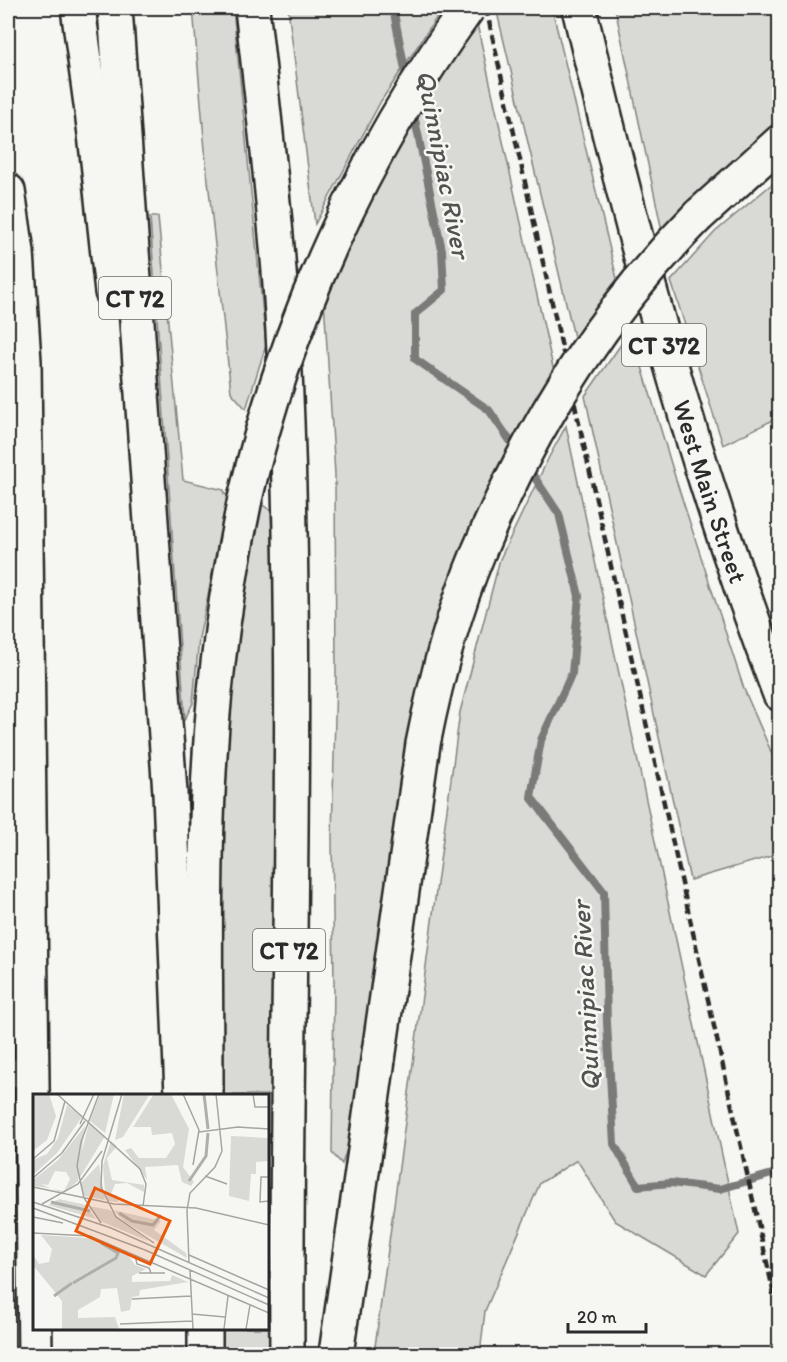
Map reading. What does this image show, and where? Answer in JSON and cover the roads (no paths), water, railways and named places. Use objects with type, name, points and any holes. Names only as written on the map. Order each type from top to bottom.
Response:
[{"type":"main road","points":[[78,8],[109,253],[126,436],[138,509],[155,588]]},
{"type":"main road","name":"CT 72","points":[[115,8],[174,860],[182,1094]]},
{"type":"main road","name":"CT 72","points":[[252,8],[277,242],[290,519],[287,1354]]},
{"type":"main road","points":[[206,1094],[206,884],[210,756],[220,646],[231,567],[255,457],[281,369],[300,317],[352,199],[400,111],[468,8]]},
{"type":"main road","name":"West Main Street","points":[[579,8],[636,244],[680,401],[724,542],[780,694]]},
{"type":"main road","points":[[336,1354],[423,744],[442,661],[456,613],[479,551],[514,472],[566,382],[594,341],[637,284],[698,216],[780,142]]},
{"type":"main road","points":[[8,191],[16,252],[24,362],[19,1072],[33,1319]]},
{"type":"main road","points":[[34,1329],[35,1354]]},
{"type":"main road","points":[[186,1329],[186,1354]]},
{"type":"main road","points":[[205,1354],[206,1329]]},
{"type":"waterway","name":"Quinnipiac River","points":[[393,8],[407,80]]},
{"type":"waterway","name":"Quinnipiac River","points":[[413,110],[442,250],[444,290],[415,314],[415,359],[489,410],[517,451]]},
{"type":"waterway","name":"Quinnipiac River","points":[[527,466],[559,514],[579,596],[572,673],[541,740],[531,797],[604,892],[607,1023],[614,1144],[638,1186],[671,1183],[720,1189],[772,1174],[780,1177]]},
{"type":"railway","points":[[486,8],[780,1321]]}]
